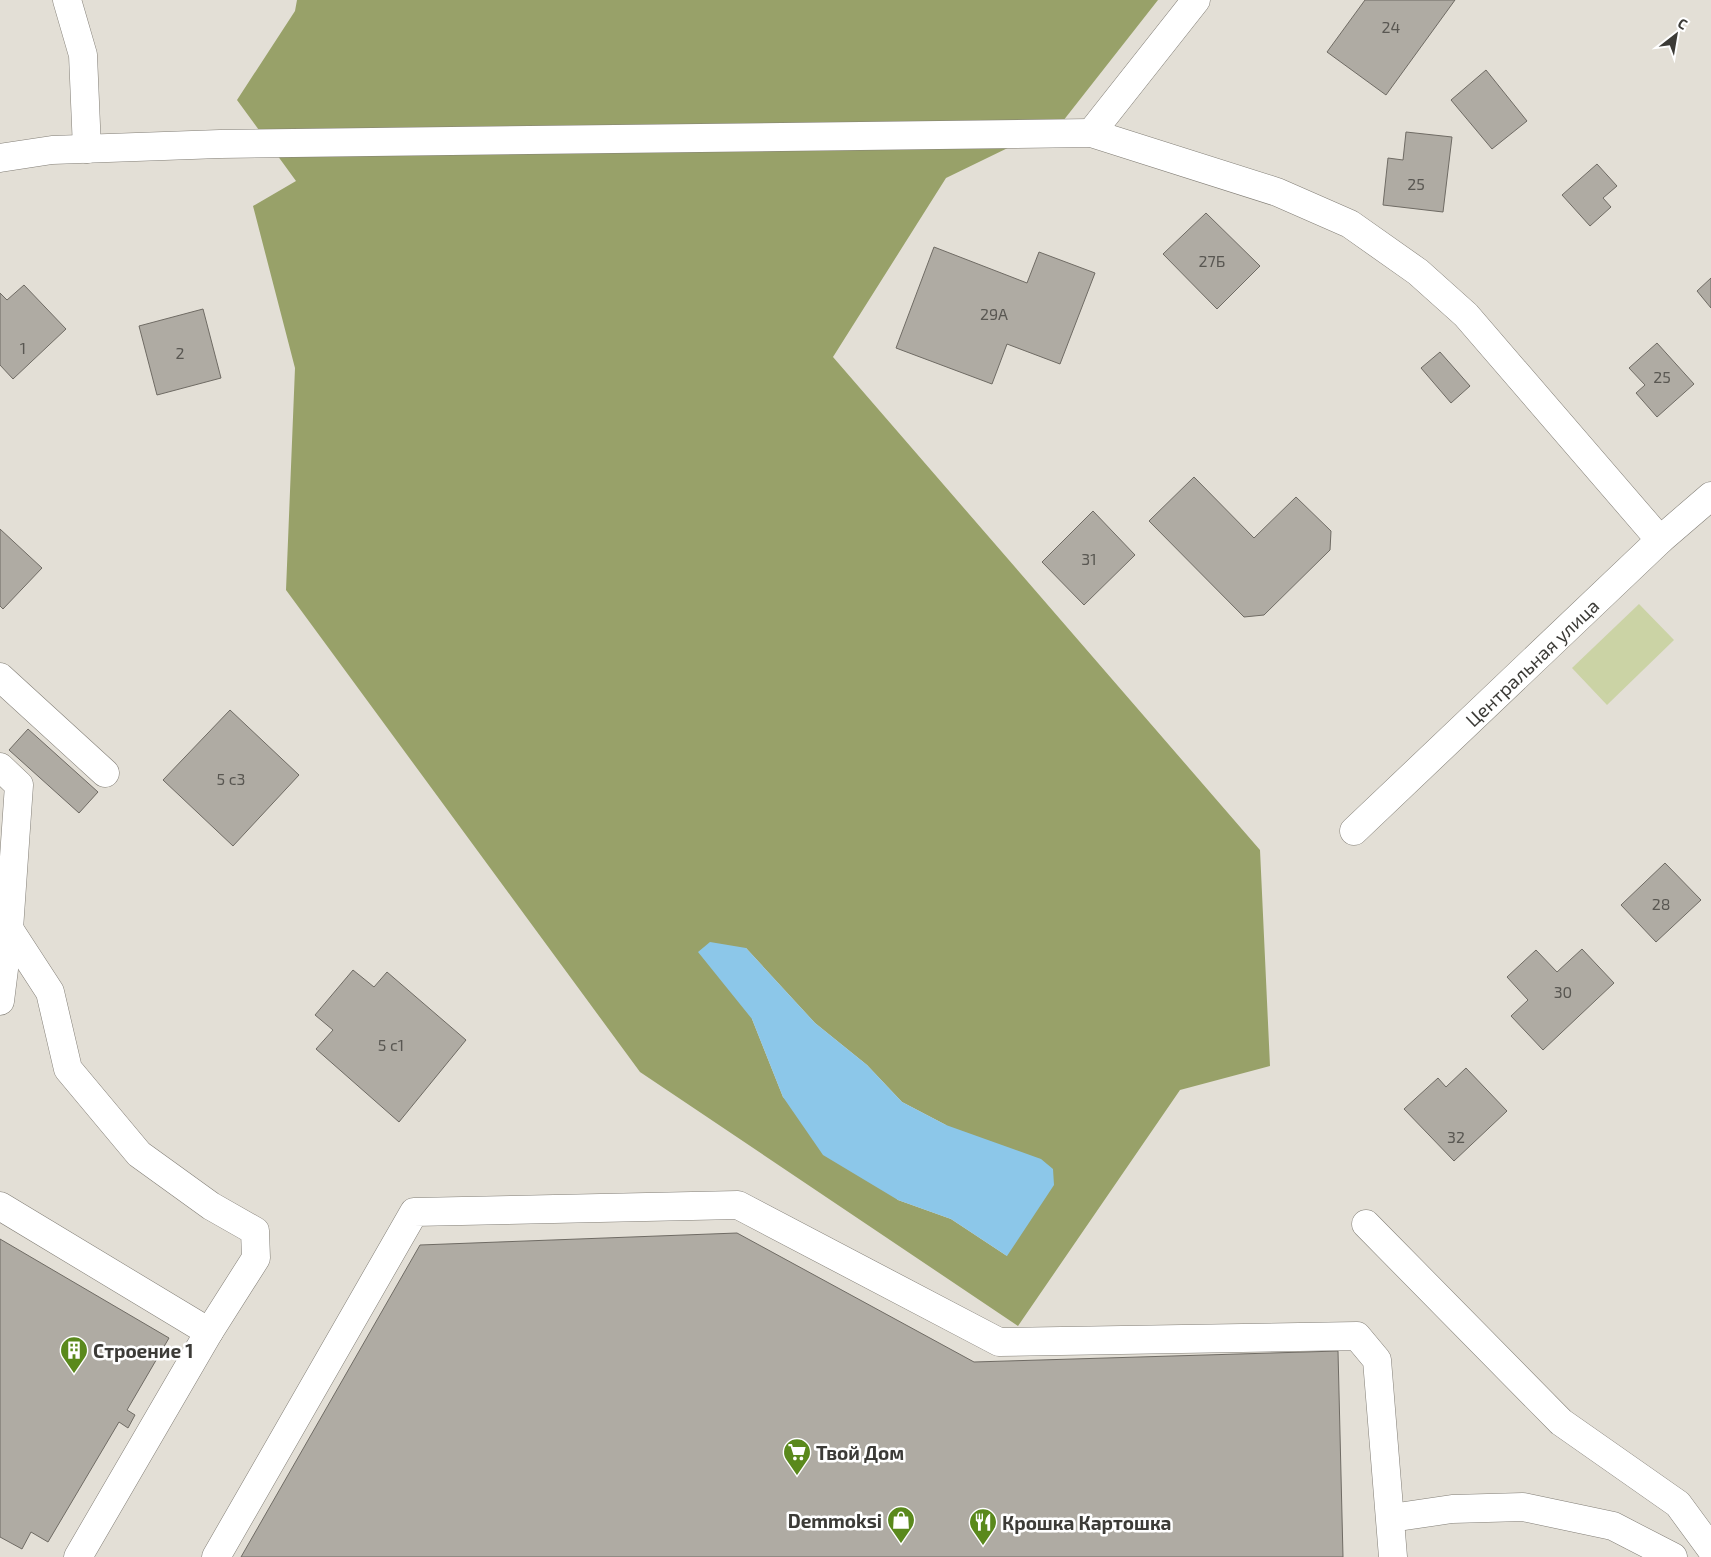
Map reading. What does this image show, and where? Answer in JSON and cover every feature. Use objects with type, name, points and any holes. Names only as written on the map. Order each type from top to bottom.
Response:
[{"type":"street","points":[[67,0],[83,55],[87,149]]},
{"type":"street","points":[[1091,133],[1196,0]]},
{"type":"street","points":[[0,158],[52,150],[220,144],[1091,133],[1277,192],[1350,224],[1402,262],[1466,315],[1660,540]]},
{"type":"street","name":"Центральная улица","points":[[1354,831],[1660,540],[1700,515],[1711,496]]},
{"type":"street","points":[[0,677],[105,773]]},
{"type":"street","points":[[0,767],[19,785],[9,929],[0,1001]]},
{"type":"street","points":[[9,929],[50,992],[68,1069],[139,1154],[212,1206],[255,1231],[256,1258],[210,1332],[78,1557]]},
{"type":"street","points":[[216,1557],[414,1212],[738,1205],[999,1342],[1357,1336],[1376,1360],[1393,1557]]},
{"type":"street","points":[[0,1206],[210,1332]]},
{"type":"street","points":[[1366,1224],[1561,1422],[1678,1504],[1711,1549]]},
{"type":"street","points":[[1391,1518],[1452,1509],[1523,1507],[1613,1526],[1674,1557]]},
{"type":"green space","points":[[297,0],[1158,0],[1063,121],[946,178],[833,357],[1260,850],[1270,1066],[1180,1090],[1018,1326],[640,1072],[286,590],[295,368],[253,206],[296,181],[237,100],[295,11]],"holes":[[[746,948],[815,1023],[867,1065],[902,1102],[946,1125],[1007,1256],[951,1219],[898,1200],[783,1097],[752,1019]]]},
{"type":"green space","points":[[1639,604],[1674,640],[1607,705],[1572,668]]},
{"type":"water","points":[[710,942],[746,948],[815,1023],[867,1065],[902,1102],[946,1125],[1041,1159],[1053,1169],[1054,1185],[1007,1256],[951,1219],[898,1200],[823,1155],[783,1097],[752,1019],[698,952]]},
{"type":"building","points":[[1365,0],[1455,0],[1386,95],[1327,52]]},
{"type":"building","points":[[1486,70],[1527,121],[1492,149],[1451,100]]},
{"type":"building","points":[[1406,132],[1452,137],[1443,212],[1383,205],[1388,158],[1403,160]]},
{"type":"building","points":[[1597,164],[1617,186],[1603,198],[1611,207],[1590,226],[1562,195]]},
{"type":"building","points":[[1206,213],[1260,266],[1217,309],[1163,254]]},
{"type":"building","points":[[934,247],[1027,283],[1039,252],[1095,273],[1060,364],[1007,344],[992,384],[896,348]]},
{"type":"building","points":[[1711,278],[1711,308],[1697,291]]},
{"type":"building","points":[[24,285],[66,329],[13,379],[0,365],[0,293],[7,300]]},
{"type":"building","points":[[203,309],[221,378],[157,395],[139,326]]},
{"type":"building","points":[[1657,343],[1694,384],[1657,417],[1636,393],[1645,385],[1629,368]]},
{"type":"building","points":[[1440,352],[1470,386],[1451,403],[1421,368]]},
{"type":"building","points":[[1194,477],[1254,538],[1296,497],[1331,531],[1330,550],[1264,615],[1244,617],[1149,521]]},
{"type":"building","points":[[1093,511],[1135,555],[1084,605],[1042,562]]},
{"type":"building","points":[[0,529],[42,568],[3,609],[0,606]]},
{"type":"building","points":[[230,710],[299,775],[233,846],[163,780]]},
{"type":"building","points":[[28,729],[98,792],[79,813],[9,750]]},
{"type":"building","points":[[1665,863],[1701,900],[1656,942],[1621,905]]},
{"type":"building","points":[[1582,949],[1614,983],[1543,1050],[1511,1016],[1528,1000],[1507,977],[1536,950],[1557,972]]},
{"type":"building","points":[[353,970],[374,987],[387,972],[466,1040],[399,1122],[316,1049],[333,1030],[315,1015]]},
{"type":"building","points":[[1466,1068],[1507,1111],[1454,1161],[1404,1109],[1438,1078],[1446,1087]]},
{"type":"building","points":[[737,1233],[974,1362],[1338,1351],[1343,1557],[241,1557],[420,1245]]},
{"type":"building","name":"Строение 1","points":[[0,1239],[169,1338],[127,1410],[135,1415],[128,1428],[119,1422],[48,1542],[31,1532],[22,1549],[0,1537]]},
{"type":"place","name":"Строение 1","points":[[74,1374]]},
{"type":"place","name":"Твой Дом","points":[[797,1476]]},
{"type":"place","name":"Demmoksi","points":[[901,1544]]},
{"type":"place","name":"Крошка Картошка","points":[[983,1546]]}]
